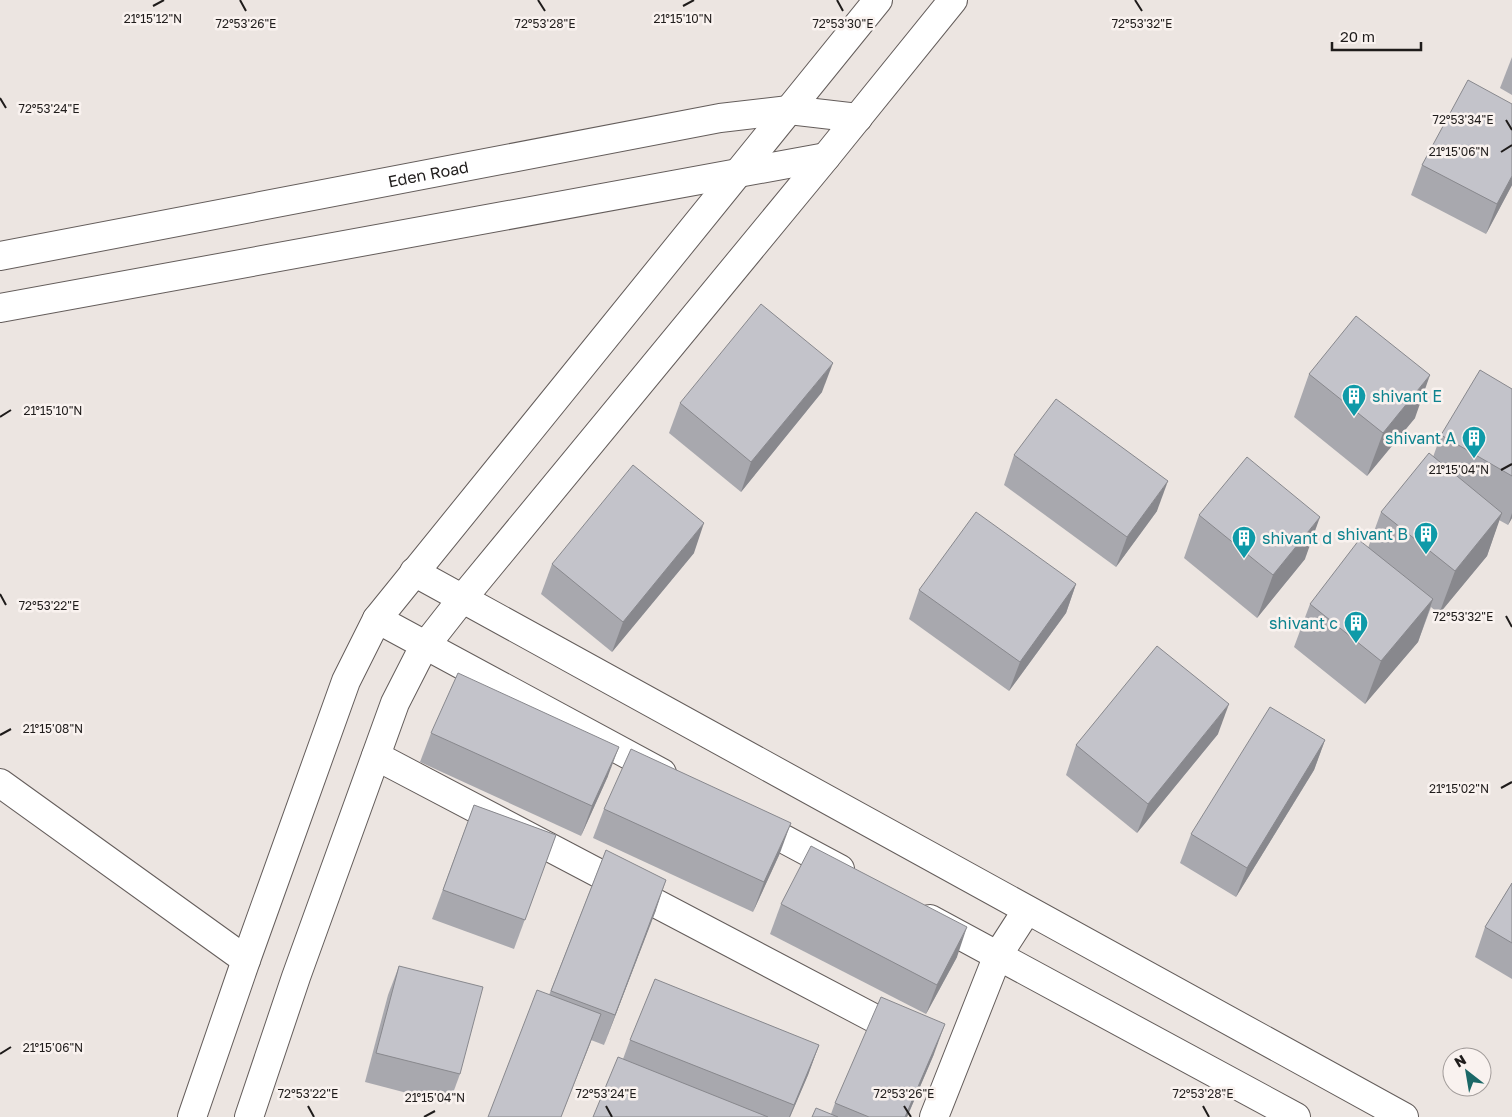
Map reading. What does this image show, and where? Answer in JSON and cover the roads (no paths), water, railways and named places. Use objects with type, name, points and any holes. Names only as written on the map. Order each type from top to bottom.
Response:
[{"type":"street","points":[[192,1117],[346,681],[378,619],[414,572],[878,0]]},
{"type":"street","points":[[249,1117],[296,977],[395,703],[426,644],[953,0]]},
{"type":"street","name":"Eden Road","points":[[0,256],[720,118],[789,110],[858,118]]},
{"type":"street","points":[[0,308],[826,157]]},
{"type":"street","points":[[414,572],[1404,1117]]},
{"type":"street","points":[[378,619],[686,786]]},
{"type":"street","points":[[376,756],[910,1037]]},
{"type":"street","points":[[0,783],[246,960]]},
{"type":"street","points":[[729,809],[859,880]]},
{"type":"street","points":[[911,908],[1296,1117]]},
{"type":"street","points":[[934,1117],[998,955],[1028,910]]},
{"type":"place","name":"shivant E","points":[[1354,417]]},
{"type":"place","name":"shivant A","points":[[1474,459]]},
{"type":"place","name":"shivant B","points":[[1426,555]]},
{"type":"place","name":"shivant d","points":[[1244,559]]},
{"type":"place","name":"shivant c","points":[[1356,644]]}]
